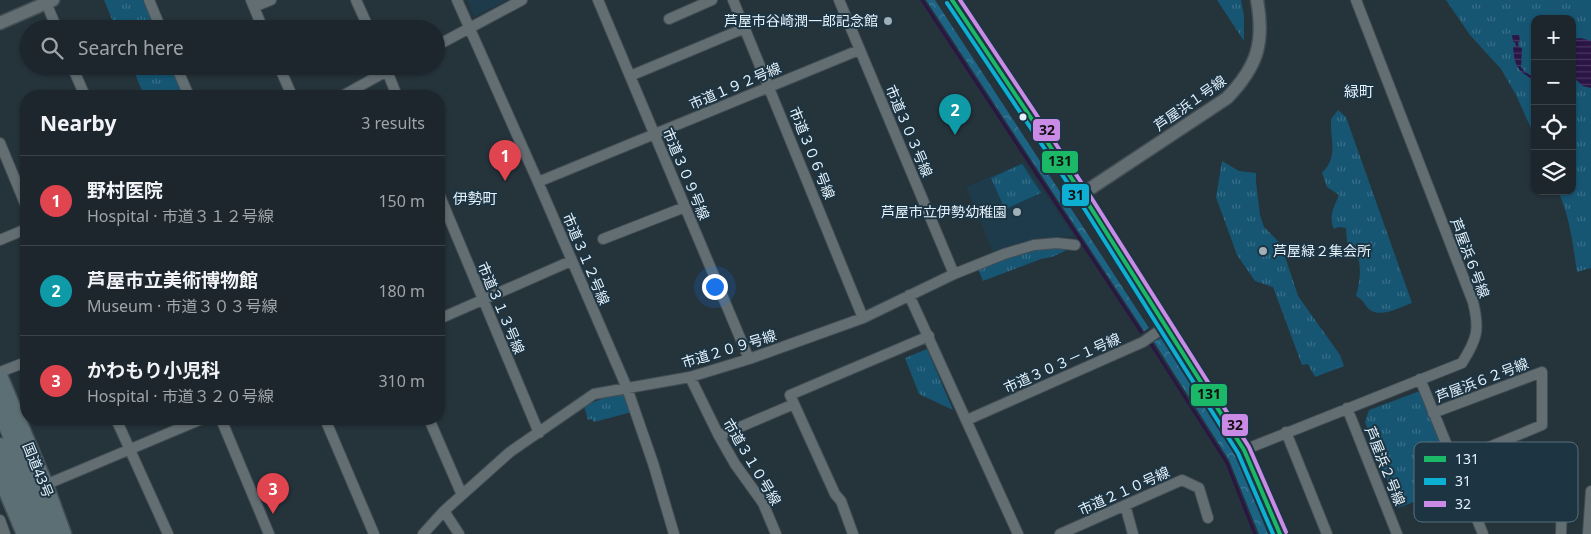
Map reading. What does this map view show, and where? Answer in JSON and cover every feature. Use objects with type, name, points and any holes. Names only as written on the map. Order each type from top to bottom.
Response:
[{"type":"highway","name":"国道43号","points":[[0,378],[45,485],[63,534]]},
{"type":"highway","points":[[0,407],[53,534]]},
{"type":"highway","points":[[0,447],[36,534]]},
{"type":"highway","points":[[0,475],[5,500],[25,534]]},
{"type":"street","points":[[149,0],[157,20]]},
{"type":"street","points":[[259,20],[252,4],[271,0]]},
{"type":"street","points":[[356,0],[365,20]]},
{"type":"street","name":"市道３１２号線","points":[[457,0],[627,388],[654,463],[674,534]]},
{"type":"street","points":[[445,41],[522,0]]},
{"type":"street","name":"市道３０９号線","points":[[598,0],[749,359]]},
{"type":"street","points":[[669,19],[712,0]]},
{"type":"street","name":"市道３０６号線","points":[[733,0],[770,86],[863,318]]},
{"type":"street","name":"市道３０３号線","points":[[839,0],[954,274]]},
{"type":"street","points":[[952,0],[1082,194],[1244,450],[1280,534]]},
{"type":"street","name":"芦屋浜１号線","points":[[1082,194],[1227,98],[1241,84],[1256,56],[1261,34],[1257,0]]},
{"type":"street","name":"芦屋浜６号線","points":[[1244,450],[1462,362],[1472,346],[1477,332],[1476,316],[1470,293],[1356,0]]},
{"type":"street","points":[[0,23],[48,1],[54,20]]},
{"type":"street","points":[[630,76],[745,28]]},
{"type":"street","name":"市道１９２号線","points":[[538,182],[859,50]]},
{"type":"street","points":[[76,75],[82,90]]},
{"type":"street","points":[[180,75],[186,90]]},
{"type":"street","points":[[283,75],[289,90]]},
{"type":"street","points":[[352,90],[377,75]]},
{"type":"street","points":[[391,75],[395,90]]},
{"type":"street","points":[[0,143],[20,191]]},
{"type":"street","points":[[603,239],[685,207]]},
{"type":"street","name":"市道３１３号線","points":[[445,208],[538,432]]},
{"type":"street","points":[[0,240],[20,232]]},
{"type":"street","name":"市道２０９号線","points":[[423,534],[487,471],[510,452],[594,394],[690,377],[749,359],[863,318],[954,274],[1004,254],[1034,245],[1075,245]]},
{"type":"street","points":[[445,316],[571,261]]},
{"type":"street","points":[[909,295],[1018,534]]},
{"type":"street","name":"市道３０３－１号線","points":[[967,420],[1143,342],[1166,326]]},
{"type":"street","points":[[853,534],[841,501],[835,494],[790,395],[929,336]]},
{"type":"street","points":[[0,372],[20,364]]},
{"type":"street","name":"芦屋浜６２号線","points":[[1433,413],[1542,372],[1542,425],[1501,442]]},
{"type":"street","name":"市道３１０号線","points":[[690,377],[735,464],[763,502],[776,534]]},
{"type":"street","points":[[1420,379],[1445,442]]},
{"type":"street","points":[[719,436],[794,404]]},
{"type":"street","name":"芦屋浜２号線","points":[[1347,408],[1397,534]]},
{"type":"street","points":[[119,425],[168,534]]},
{"type":"street","points":[[45,485],[188,425]]},
{"type":"street","points":[[224,425],[269,534]]},
{"type":"street","points":[[328,425],[374,534]]},
{"type":"street","points":[[433,425],[462,495]]},
{"type":"street","points":[[1286,432],[1327,534]]},
{"type":"street","name":"市道２１０号線","points":[[1060,534],[1182,480],[1199,488],[1208,518]]},
{"type":"street","points":[[1588,534],[1591,491]]},
{"type":"street","points":[[1125,505],[1133,534]]},
{"type":"street","points":[[444,512],[459,534]]},
{"type":"street","points":[[0,520],[5,534]]},
{"type":"street","points":[[1479,522],[1483,534]]},
{"type":"shaded area","points":[[467,0],[507,0],[474,17]]},
{"type":"shaded area","points":[[1512,35],[1519,35],[1519,47],[1522,48],[1521,67],[1531,76],[1531,79],[1520,71],[1516,64],[1513,47],[1516,46],[1515,42],[1513,42]]},
{"type":"shaded area","points":[[1576,39],[1591,41],[1591,88],[1583,86],[1576,80]]},
{"type":"shaded area","name":"芦屋市立伊勢幼稚園","points":[[1024,162],[1074,236],[1040,238],[993,252],[966,187]]},
{"type":"green space","points":[[104,0],[144,0],[152,20],[112,20]]},
{"type":"green space","points":[[926,0],[935,0],[1149,328],[1144,331]]},
{"type":"green space","points":[[1217,0],[1241,0],[1244,16],[1244,41]]},
{"type":"green space","points":[[1446,0],[1591,0],[1591,268],[1577,272],[1568,221],[1560,195],[1576,195],[1576,15],[1531,15],[1531,128],[1516,95],[1501,69],[1470,35]]},
{"type":"green space","points":[[136,75],[176,75],[182,90],[142,90]]},
{"type":"green space","points":[[1338,110],[1346,117],[1412,303],[1391,311],[1380,313],[1370,310],[1356,296],[1360,274],[1359,259],[1347,242],[1346,228],[1338,227],[1334,229],[1332,225],[1332,212],[1339,195],[1327,187],[1322,173],[1327,167],[1332,154],[1331,119]]},
{"type":"green space","points":[[1222,161],[1239,171],[1256,173],[1260,215],[1264,227],[1281,244],[1298,296],[1340,355],[1344,366],[1315,377],[1308,364],[1302,365],[1273,287],[1255,281],[1237,255],[1216,197]]},
{"type":"green space","points":[[1022,164],[1041,193],[1005,209],[991,178]]},
{"type":"green space","points":[[1055,248],[1067,250],[983,281],[978,269],[1025,252]]},
{"type":"green space","points":[[1161,338],[1237,457],[1268,534],[1259,534],[1229,460],[1154,342]]},
{"type":"green space","points":[[927,349],[953,410],[919,394],[905,358]]},
{"type":"green space","points":[[621,391],[632,412],[594,422],[592,419],[588,420],[584,406]]},
{"type":"green space","points":[[1420,391],[1441,442],[1414,442],[1414,502],[1398,508],[1365,422],[1369,410]]},
{"type":"waterway","points":[[922,0],[1141,332]]},
{"type":"waterway","points":[[1151,344],[1227,463],[1255,534]]},
{"type":"transit line","name":"131","points":[[952,0],[1082,194],[1244,450],[1280,534]]},
{"type":"transit line","name":"32","points":[[960,0],[1087,191],[1249,447],[1286,532]]},
{"type":"transit line","name":"31","points":[[947,3],[1077,197],[1238,453],[1273,534]]},
{"type":"place","name":"芦屋市谷崎潤一郎記念館","points":[[888,21]]},
{"type":"place","name":"芦屋市立美術博物館","points":[[955,135]]},
{"type":"place","name":"野村医院","points":[[505,181]]},
{"type":"place","name":"芦屋市立伊勢幼稚園","points":[[1017,212]]},
{"type":"place","name":"芦屋緑２集会所","points":[[1263,251]]},
{"type":"place","name":"かわもり小児科","points":[[273,514]]},
{"type":"district","name":"緑町","points":[[1359,92]]},
{"type":"district","name":"伊勢町","points":[[475,199]]}]
